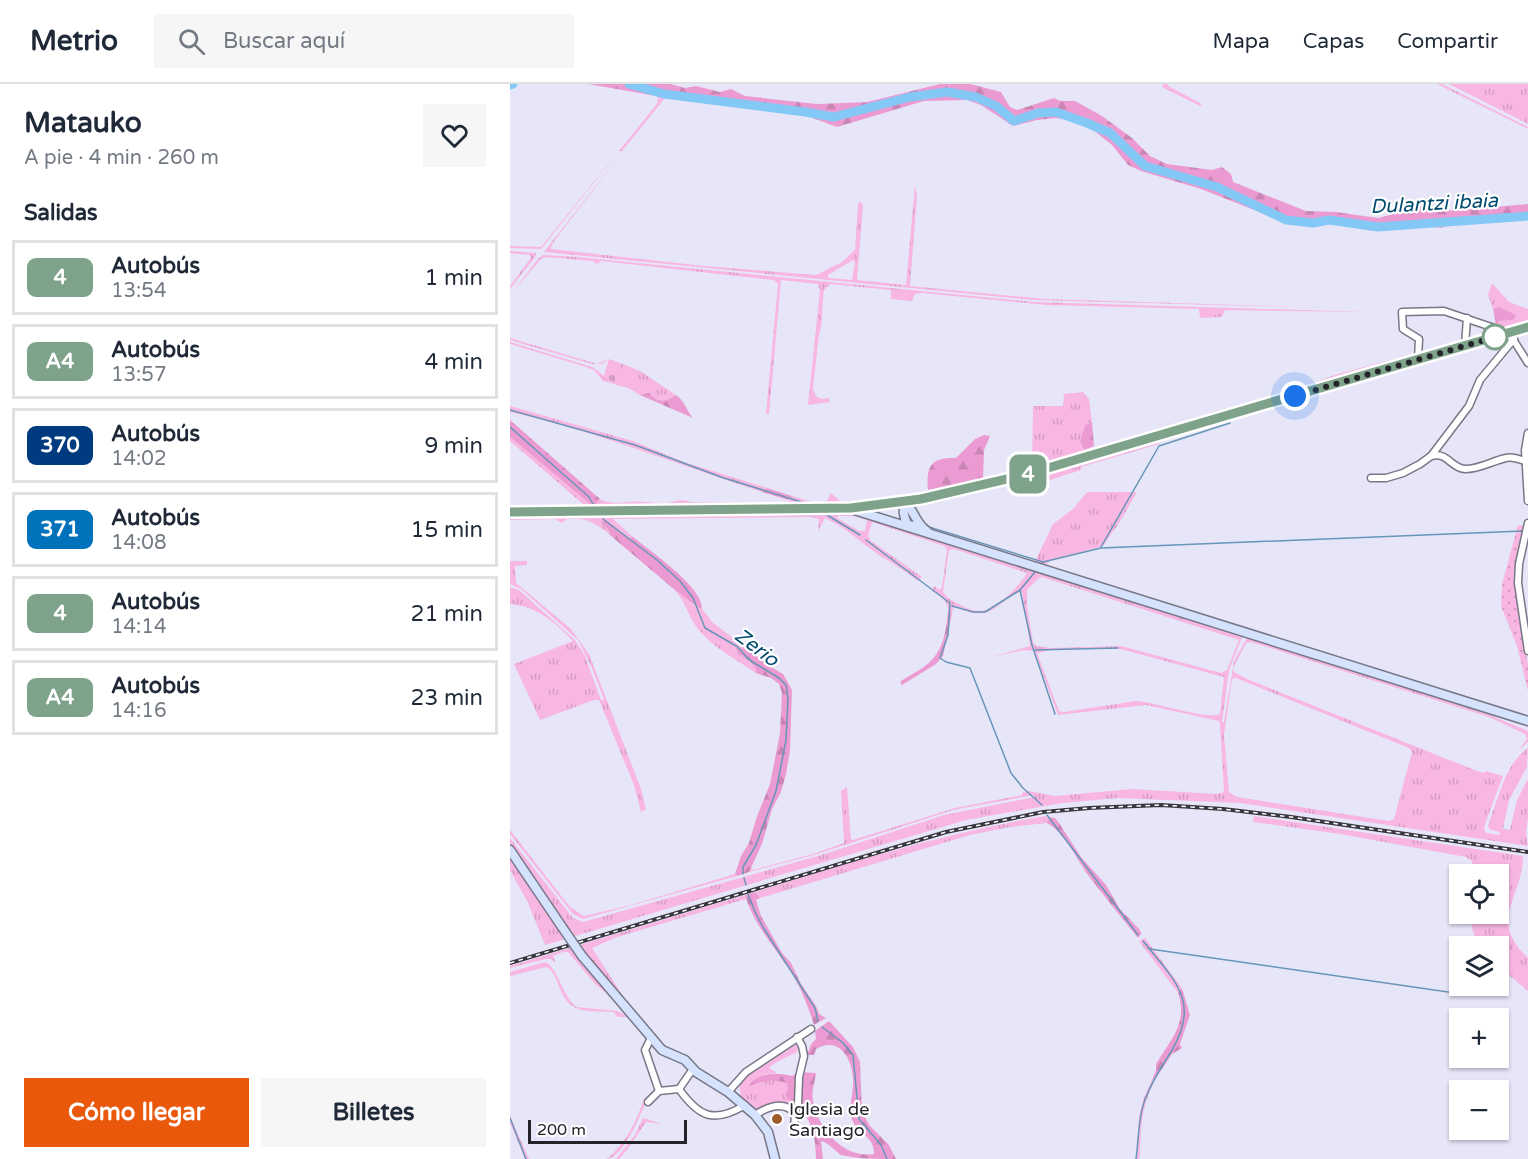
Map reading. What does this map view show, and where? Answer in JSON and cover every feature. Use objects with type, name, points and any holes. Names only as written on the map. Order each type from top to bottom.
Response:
[{"type":"main road","points":[[510,512],[851,508],[905,502],[1024,475],[1418,359],[1511,336],[1528,327]]},
{"type":"street","points":[[1418,359],[1419,339],[1403,329],[1402,312],[1444,312],[1467,318],[1511,336],[1528,363]]},
{"type":"street","points":[[1465,346],[1467,318]]},
{"type":"street","points":[[1431,456],[1469,406],[1480,380],[1511,336]]},
{"type":"street","points":[[1528,434],[1525,450],[1528,501]]},
{"type":"street","points":[[1371,478],[1386,478],[1403,473],[1431,456],[1439,454],[1460,468],[1468,469],[1479,468],[1509,457],[1525,461]]},
{"type":"street","points":[[913,523],[921,499]]},
{"type":"street","points":[[905,502],[913,523]]},
{"type":"street","points":[[851,508],[913,523],[933,535],[1528,721]]},
{"type":"street","points":[[1528,523],[1519,564],[1518,583],[1528,651]]},
{"type":"street","points":[[510,850],[582,956],[651,1038],[662,1050],[685,1060],[703,1078],[745,1105],[768,1132],[775,1159]]},
{"type":"street","points":[[728,1092],[746,1072],[811,1029]]},
{"type":"street","points":[[651,1038],[645,1050],[659,1091]]},
{"type":"street","points":[[794,1130],[799,1077],[804,1056],[797,1038]]},
{"type":"street","points":[[648,1102],[659,1091],[679,1089],[693,1069]]},
{"type":"street","points":[[679,1089],[696,1110],[708,1116],[718,1116],[745,1105]]},
{"type":"street","points":[[755,1115],[774,1106],[791,1109],[795,1113]]},
{"type":"green space","points":[[588,84],[670,84],[685,88],[696,86],[720,92],[731,89],[745,96],[817,104],[867,102],[940,84],[970,84],[1001,92],[1010,107],[1017,110],[1054,98],[1060,101],[1075,101],[1102,116],[1132,138],[1150,156],[1167,164],[1212,170],[1222,167],[1231,174],[1233,182],[1306,211],[1336,212],[1378,218],[1426,205],[1445,211],[1528,204],[1528,219],[1454,223],[1441,228],[1429,226],[1373,231],[1327,222],[1303,224],[1282,221],[1201,189],[1128,165],[1112,145],[1092,129],[1073,121],[1056,118],[1013,126],[981,105],[967,100],[924,101],[837,127],[799,113],[685,101]]},
{"type":"green space","points":[[1163,84],[1168,84],[1202,104],[1200,106],[1162,87]]},
{"type":"green space","points":[[1437,84],[1442,84],[1528,129]]},
{"type":"green space","points":[[1449,84],[1528,84],[1528,124]]},
{"type":"green space","points":[[658,97],[665,98],[622,151],[619,151],[541,249],[510,248],[510,246],[541,247],[657,104]]},
{"type":"green space","points":[[621,154],[552,244],[551,249],[704,266],[816,275],[842,262],[855,250],[858,203],[861,202],[863,205],[857,280],[906,285],[915,185],[917,195],[910,286],[1045,299],[1368,309],[1033,300],[544,252]],"holes":[[[853,260],[855,262],[852,280],[828,278],[828,275]]]},
{"type":"green space","points":[[510,251],[536,253],[510,289],[531,258],[530,255],[510,253]]},
{"type":"green space","points":[[543,255],[1034,302],[1368,312],[1225,310],[1222,317],[1200,318],[1199,309],[1047,305],[922,293],[915,294],[912,301],[891,299],[891,290],[830,284],[824,290],[813,389],[818,398],[829,398],[830,402],[808,405],[820,290],[818,284],[781,280],[769,414],[766,414],[778,284],[774,280],[545,257],[510,295]]},
{"type":"green space","points":[[1492,283],[1509,302],[1528,309],[1528,322],[1508,327],[1496,325],[1499,321],[1513,320],[1499,307],[1493,309],[1488,295]]},
{"type":"green space","points":[[1499,307],[1516,315],[1513,320],[1499,321],[1496,325],[1493,309]]},
{"type":"green space","points":[[510,338],[597,364],[510,340]]},
{"type":"green space","points":[[510,342],[592,367],[616,383],[623,364],[640,371],[676,395],[662,400],[649,394],[640,395],[628,388],[603,381],[594,370],[510,344]]},
{"type":"green space","points":[[1409,355],[1410,357],[1005,476],[896,499],[830,504],[510,508],[546,505],[580,506],[583,504],[510,441],[510,437],[590,504],[596,504],[600,499],[616,503],[664,503],[681,500],[787,503],[792,496],[812,502],[827,501],[831,493],[840,501],[868,501],[901,497],[983,480],[1032,466],[1033,406],[1063,406],[1064,394],[1083,392],[1089,399],[1092,422],[1085,425],[1080,441],[1084,450]]},
{"type":"green space","points":[[609,359],[623,364],[617,383],[603,378]]},
{"type":"green space","points":[[649,393],[656,399],[662,400],[676,395],[693,418],[640,395]]},
{"type":"green space","points":[[510,406],[633,441],[684,462],[767,488],[762,492],[574,429],[510,412]]},
{"type":"green space","points":[[510,420],[600,499],[596,504],[590,504],[510,437]]},
{"type":"green space","points":[[1092,422],[1094,446],[1084,450],[1080,441],[1085,425]]},
{"type":"green space","points":[[984,435],[990,436],[984,450],[983,480],[928,490],[929,470],[935,462],[940,459],[956,458],[975,439]]},
{"type":"green space","points":[[1163,440],[1159,444],[1081,467],[1081,470],[1041,483],[1039,477]]},
{"type":"green space","points":[[767,488],[792,496],[788,500],[762,492]]},
{"type":"green space","points":[[1087,492],[1137,492],[1103,546],[1050,561],[1044,567],[1034,564],[1053,524],[1073,509]]},
{"type":"green space","points":[[858,514],[1242,637],[1229,670],[1222,722],[1224,722],[1234,661],[1247,638],[1490,715],[1528,731],[1528,742],[1518,751],[1527,739],[1525,734],[1489,717],[1251,642],[1246,643],[1233,668],[1234,672],[1247,679],[1477,771],[1503,776],[1485,824],[1484,830],[1487,833],[1500,835],[1499,832],[1488,827],[1489,822],[1508,772],[1528,748],[1527,767],[1509,800],[1503,829],[1510,830],[1517,800],[1528,779],[1526,833],[1528,846],[1240,803],[1118,798],[1062,803],[966,820],[545,945],[528,903],[510,870],[510,855],[566,927],[510,844],[510,838],[573,918],[583,922],[818,856],[944,815],[1035,797],[1034,795],[953,810],[814,855],[749,872],[751,867],[753,870],[844,843],[841,791],[847,787],[851,839],[853,840],[955,808],[1022,795],[1023,792],[1029,791],[1055,796],[1132,789],[1217,794],[1224,792],[1220,725],[1219,721],[1146,705],[1058,715],[1034,651],[1024,650],[991,657],[1030,646],[1022,592],[988,612],[975,613],[954,606],[952,613],[948,612],[944,599],[932,591],[934,586],[940,590],[942,587],[947,550],[944,546],[872,522],[868,536],[871,541],[922,577],[918,581],[825,518],[818,531],[819,519],[809,517],[613,519],[633,537],[630,538],[606,520],[602,524],[608,529],[610,535],[595,524],[580,519],[567,519],[562,523],[555,519],[510,520],[510,517]],"holes":[[[838,516],[854,516],[867,520],[865,531],[859,531],[837,518]],[[954,549],[1027,573],[1013,591],[993,607],[980,611],[971,609],[954,602],[943,592],[949,550]],[[1040,577],[1045,578],[1239,640],[1227,670],[1221,673],[1121,646],[1051,648],[1036,646],[1033,642],[1027,606],[1027,590]],[[1056,649],[1121,649],[1224,677],[1220,714],[1203,715],[1136,701],[1059,711],[1037,653]],[[1236,678],[1409,748],[1412,752],[1394,819],[1389,821],[1237,797],[1229,792],[1224,735],[1232,679]]]},
{"type":"green space","points":[[606,520],[629,538],[633,537],[685,580],[700,600],[702,609],[676,591],[610,535],[608,529],[602,524],[602,521]]},
{"type":"green space","points":[[1518,525],[1524,526],[1517,595],[1528,665],[1528,691],[1517,646],[1501,606],[1502,584]]},
{"type":"green space","points":[[510,561],[527,561],[527,565],[515,566],[516,583],[571,629],[589,654],[641,789],[646,809],[641,812],[634,785],[599,700],[540,720],[514,664],[573,641],[545,616],[528,608],[510,604],[510,587],[519,590],[575,640],[585,656],[601,700],[604,699],[578,640],[521,589],[510,584]]},
{"type":"green space","points":[[676,591],[691,604],[702,609],[713,623],[748,649],[736,649],[738,654],[749,660],[755,667],[756,673],[704,636],[695,625]]},
{"type":"green space","points":[[948,612],[952,613],[943,656],[936,664],[902,685],[900,682],[925,666],[937,654],[943,639]]},
{"type":"green space","points":[[736,648],[748,649],[783,674],[792,690],[790,751],[781,792],[772,809],[762,844],[749,872],[737,876],[735,874],[741,856],[749,843],[770,784],[780,733],[782,693],[779,684],[771,678],[756,673],[755,667],[749,660],[738,654]]},
{"type":"green space","points":[[1254,816],[1523,856],[1522,871],[1509,914],[1509,864],[1472,864],[1472,861],[1466,857],[1340,834],[1253,822]]},
{"type":"green space","points":[[1049,817],[1047,823],[970,835],[760,898],[755,892],[936,839]]},
{"type":"green space","points":[[1049,817],[1055,818],[1081,857],[1106,885],[1120,909],[1140,930],[1141,934],[1138,938],[1088,875],[1065,839],[1047,823]]},
{"type":"green space","points":[[510,830],[570,907],[584,916],[631,905],[735,874],[737,876],[583,919],[573,914],[510,834]]},
{"type":"green space","points":[[755,892],[760,898],[756,900],[761,916],[782,953],[791,963],[819,1014],[826,1018],[814,1025],[797,982],[758,924],[749,905],[745,895]]},
{"type":"green space","points":[[745,895],[746,899],[617,937],[592,948],[634,1013],[578,955],[612,998],[595,984],[568,952],[553,956],[556,963],[551,959],[546,959],[510,968],[510,966]]},
{"type":"green space","points":[[1471,924],[1509,924],[1516,944],[1528,958],[1528,991],[1509,975],[1509,936],[1475,936]]},
{"type":"green space","points":[[1145,938],[1182,988],[1178,993],[1139,941]]},
{"type":"green space","points":[[545,962],[553,969],[576,1007],[617,1011],[629,1017],[618,1017],[613,1012],[576,1008],[565,999],[554,975],[546,967],[510,976],[510,972]]},
{"type":"green space","points":[[1182,988],[1190,1015],[1180,1044],[1182,1048],[1172,1054],[1156,1078],[1152,1080],[1156,1064],[1179,1022],[1181,1004],[1178,993]]},
{"type":"green space","points":[[829,1021],[853,1047],[860,1062],[862,1112],[870,1126],[889,1145],[896,1159],[841,1155],[821,1141],[823,1159],[816,1159],[810,1124],[803,1113],[786,1097],[787,1083],[772,1081],[749,1086],[757,1078],[768,1074],[792,1076],[798,1072],[816,1073],[813,1101],[826,1131],[842,1147],[852,1152],[874,1154],[871,1142],[856,1126],[851,1116],[853,1079],[850,1064],[843,1051],[831,1045],[816,1049],[814,1055],[807,1055],[811,1044],[816,1039],[815,1031]]},
{"type":"green space","points":[[793,1045],[798,1046],[797,1052],[773,1064],[769,1068],[777,1073],[766,1074],[755,1085],[771,1080],[787,1082],[788,1089],[785,1094],[791,1104],[776,1103],[756,1109],[741,1097],[739,1084],[758,1068]]},
{"type":"green space","points":[[1156,1078],[1145,1106],[1140,1154],[1139,1159],[1136,1159],[1139,1116],[1144,1097],[1152,1080]]},
{"type":"green space","points":[[648,1097],[626,1142],[614,1156],[607,1159],[625,1139],[644,1099]]},
{"type":"green space","points":[[510,1116],[529,1159],[525,1159],[510,1123]]},
{"type":"green space","points":[[643,1118],[662,1124],[646,1122],[627,1150],[619,1159],[616,1159],[635,1135]]},
{"type":"waterway","name":"Dulantzi ibaia","points":[[629,84],[664,94],[834,117],[910,97],[947,92],[976,97],[996,106],[1014,121],[1038,113],[1056,112],[1110,133],[1145,166],[1217,187],[1286,220],[1313,223],[1329,220],[1378,227],[1528,216]]},
{"type":"waterway","points":[[510,410],[635,445],[721,477],[811,505]]},
{"type":"waterway","points":[[1101,547],[1159,446],[1230,423]]},
{"type":"waterway","name":"Zerio","points":[[510,427],[589,497],[593,504]]},
{"type":"waterway","points":[[827,515],[860,535]]},
{"type":"waterway","name":"Zerio","points":[[603,519],[657,560],[680,581],[693,598],[705,628],[738,647],[748,659],[779,678],[786,685],[788,698],[786,740],[776,791],[756,845],[743,867],[743,874]]},
{"type":"waterway","points":[[929,527],[1043,562]]},
{"type":"waterway","points":[[1041,564],[1101,548],[1523,531]]},
{"type":"waterway","points":[[866,540],[950,603],[948,635],[940,658],[946,662],[970,668],[1011,773],[1023,788],[1042,805]]},
{"type":"waterway","points":[[952,606],[973,612],[985,612],[1020,590],[1035,572]]},
{"type":"waterway","points":[[1020,590],[1032,645],[1055,714]]},
{"type":"waterway","points":[[1035,650],[1118,648]]},
{"type":"waterway","points":[[1047,815],[1138,935]]},
{"type":"waterway","name":"Zerio","points":[[744,878],[746,885]]},
{"type":"waterway","name":"Zerio","points":[[748,894],[764,929],[815,1008],[818,1021]]},
{"type":"waterway","points":[[1136,1159],[1144,1102],[1152,1083],[1172,1050],[1184,1018],[1184,1004],[1180,992],[1165,968],[1143,941]]},
{"type":"waterway","points":[[1150,949],[1449,992]]},
{"type":"waterway","name":"Zerio","points":[[822,1027],[842,1042],[853,1055],[859,1119],[881,1145],[887,1159]]},
{"type":"waterway","points":[[510,1118],[526,1159]]},
{"type":"railway","points":[[510,963],[946,832],[1043,812],[1161,805],[1223,809],[1528,852]]},
{"type":"bus line","name":"4","points":[[510,512],[851,508],[940,496],[1024,475],[1528,327]]},
{"type":"place","name":"Iglesia de Santiago","points":[[777,1119]]},
{"type":"route","points":[[1295,396],[1495,337]]}]
